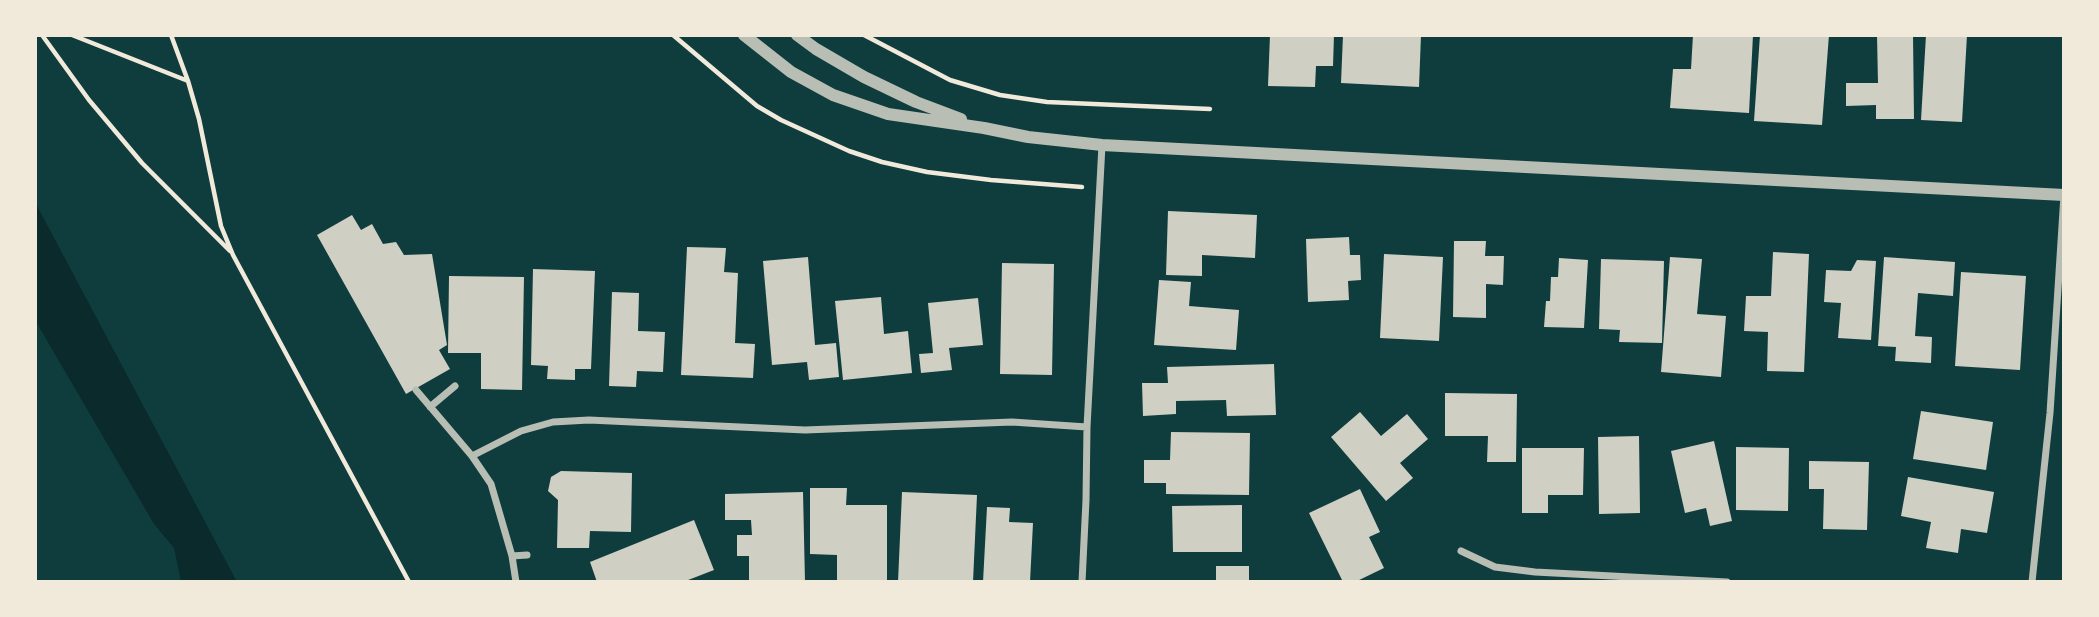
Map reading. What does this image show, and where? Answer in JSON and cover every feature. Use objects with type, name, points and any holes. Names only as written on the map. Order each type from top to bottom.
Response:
[{"type":"street","points":[[744,35],[792,72],[833,95],[888,114],[1028,137],[1102,145],[2064,195],[2050,413],[2032,582]]},
{"type":"street","points":[[797,35],[864,77],[916,102],[984,128]]},
{"type":"street","points":[[1082,582],[1102,145]]},
{"type":"street","points":[[430,407],[456,386]]},
{"type":"street","points":[[416,390],[472,456],[491,484],[512,556],[516,582]]},
{"type":"street","points":[[472,456],[521,431],[552,422],[589,420],[805,430],[1012,422],[1087,427]]},
{"type":"street","points":[[1461,551],[1495,567],[1535,572],[1727,582]]},
{"type":"street","points":[[512,556],[527,555]]},
{"type":"path","points":[[42,35],[89,100],[142,163],[233,254]]},
{"type":"path","points":[[72,35],[188,81]]},
{"type":"path","points":[[172,35],[199,120],[215,205],[233,254],[409,582]]},
{"type":"path","points":[[673,35],[757,106],[849,151],[927,172],[1100,189]]},
{"type":"path","points":[[864,35],[950,80],[1000,94],[1047,102],[1210,110]]},
{"type":"water","points":[[35,202],[237,582],[181,582],[174,548],[154,524],[35,320]]},
{"type":"building","points":[[1270,35],[1334,35],[1333,66],[1316,66],[1315,87],[1268,86]]},
{"type":"building","points":[[1343,35],[1421,35],[1419,87],[1341,83]]},
{"type":"building","points":[[1693,35],[1753,35],[1749,113],[1670,108],[1673,69],[1691,69]]},
{"type":"building","points":[[1760,35],[1829,35],[1822,125],[1754,121]]},
{"type":"building","points":[[1877,35],[1913,35],[1914,119],[1876,119],[1876,105],[1846,106],[1846,83],[1878,83]]},
{"type":"building","points":[[1926,35],[1967,35],[1962,122],[1921,120]]},
{"type":"building","points":[[1168,211],[1257,215],[1255,258],[1202,255],[1202,276],[1166,275]]},
{"type":"building","points":[[352,215],[361,230],[372,224],[383,244],[396,242],[404,255],[432,254],[447,345],[439,350],[450,369],[406,394],[317,235]]},
{"type":"building","points":[[1349,237],[1350,255],[1360,255],[1361,280],[1348,281],[1349,300],[1308,302],[1306,239]]},
{"type":"building","points":[[1454,241],[1486,241],[1485,256],[1504,256],[1503,285],[1486,284],[1486,318],[1453,317]]},
{"type":"building","points":[[687,247],[726,248],[724,272],[738,273],[735,343],[755,344],[753,378],[681,375]]},
{"type":"building","points":[[1773,252],[1809,254],[1804,372],[1767,371],[1768,332],[1744,331],[1746,296],[1771,296]]},
{"type":"building","points":[[1384,254],[1443,257],[1439,341],[1380,338]]},
{"type":"building","points":[[808,257],[815,345],[836,343],[839,377],[809,380],[807,362],[772,365],[763,261]]},
{"type":"building","points":[[1670,257],[1702,259],[1697,314],[1726,316],[1721,377],[1661,372]]},
{"type":"building","points":[[1884,257],[1955,262],[1953,296],[1918,293],[1915,336],[1932,337],[1931,363],[1895,361],[1896,347],[1878,346]]},
{"type":"building","points":[[1559,258],[1588,260],[1584,328],[1544,327],[1546,301],[1550,301],[1551,277],[1558,277]]},
{"type":"building","points":[[1601,259],[1664,261],[1662,343],[1619,342],[1620,330],[1599,329]]},
{"type":"building","points":[[1857,260],[1876,261],[1871,340],[1838,338],[1841,303],[1824,302],[1826,270],[1851,271]]},
{"type":"building","points":[[1002,263],[1054,264],[1052,375],[1000,374]]},
{"type":"building","points":[[533,269],[595,271],[591,369],[575,369],[575,380],[547,379],[548,366],[531,365]]},
{"type":"building","points":[[1961,272],[2026,276],[2020,370],[1955,366]]},
{"type":"building","points":[[449,276],[524,277],[522,390],[481,389],[481,353],[448,353]]},
{"type":"building","points":[[1159,280],[1191,282],[1189,306],[1239,310],[1236,350],[1154,345]]},
{"type":"building","points":[[612,292],[639,293],[638,331],[665,332],[663,372],[637,371],[636,387],[609,386]]},
{"type":"building","points":[[881,297],[884,334],[908,331],[912,373],[843,380],[835,301]]},
{"type":"building","points":[[978,298],[983,345],[949,348],[952,370],[921,373],[919,354],[933,353],[928,303]]},
{"type":"building","points":[[1274,364],[1276,415],[1227,416],[1226,400],[1176,401],[1176,414],[1143,416],[1142,383],[1168,383],[1167,367]]},
{"type":"building","points":[[1445,393],[1517,394],[1516,462],[1487,462],[1488,436],[1445,436]]},
{"type":"building","points":[[1921,411],[1993,422],[1986,470],[1913,459]]},
{"type":"building","points":[[1360,412],[1381,436],[1407,414],[1428,439],[1400,463],[1413,478],[1386,501],[1331,437]]},
{"type":"building","points":[[1171,432],[1250,433],[1249,495],[1166,494],[1166,483],[1144,483],[1144,460],[1170,460]]},
{"type":"building","points":[[1639,436],[1640,513],[1599,514],[1598,437]]},
{"type":"building","points":[[1714,441],[1732,521],[1710,526],[1706,508],[1685,513],[1671,451]]},
{"type":"building","points":[[1736,447],[1789,448],[1788,511],[1736,510]]},
{"type":"building","points":[[1522,448],[1584,448],[1583,495],[1548,495],[1548,513],[1522,513]]},
{"type":"building","points":[[1809,461],[1869,462],[1867,530],[1823,529],[1824,489],[1809,489]]},
{"type":"building","points":[[561,471],[632,473],[631,532],[590,531],[589,548],[557,548],[558,500],[548,491],[551,477]]},
{"type":"building","points":[[1908,477],[1994,492],[1987,533],[1961,529],[1958,553],[1926,548],[1931,522],[1901,516]]},
{"type":"building","points":[[810,488],[847,488],[846,505],[887,505],[887,582],[837,582],[837,555],[810,554]]},
{"type":"building","points":[[1360,489],[1380,532],[1369,537],[1384,568],[1355,582],[1343,582],[1309,513]]},
{"type":"building","points":[[803,492],[805,582],[749,582],[749,556],[737,556],[737,535],[752,535],[751,520],[725,520],[725,494]]},
{"type":"building","points":[[902,492],[977,495],[973,582],[898,582]]},
{"type":"building","points":[[1242,505],[1242,552],[1173,552],[1172,506]]},
{"type":"building","points":[[987,507],[1010,508],[1009,522],[1033,523],[1030,582],[983,582]]},
{"type":"building","points":[[694,520],[714,570],[683,582],[597,582],[590,562]]},
{"type":"building","points":[[1216,566],[1249,566],[1249,582],[1216,582]]}]
